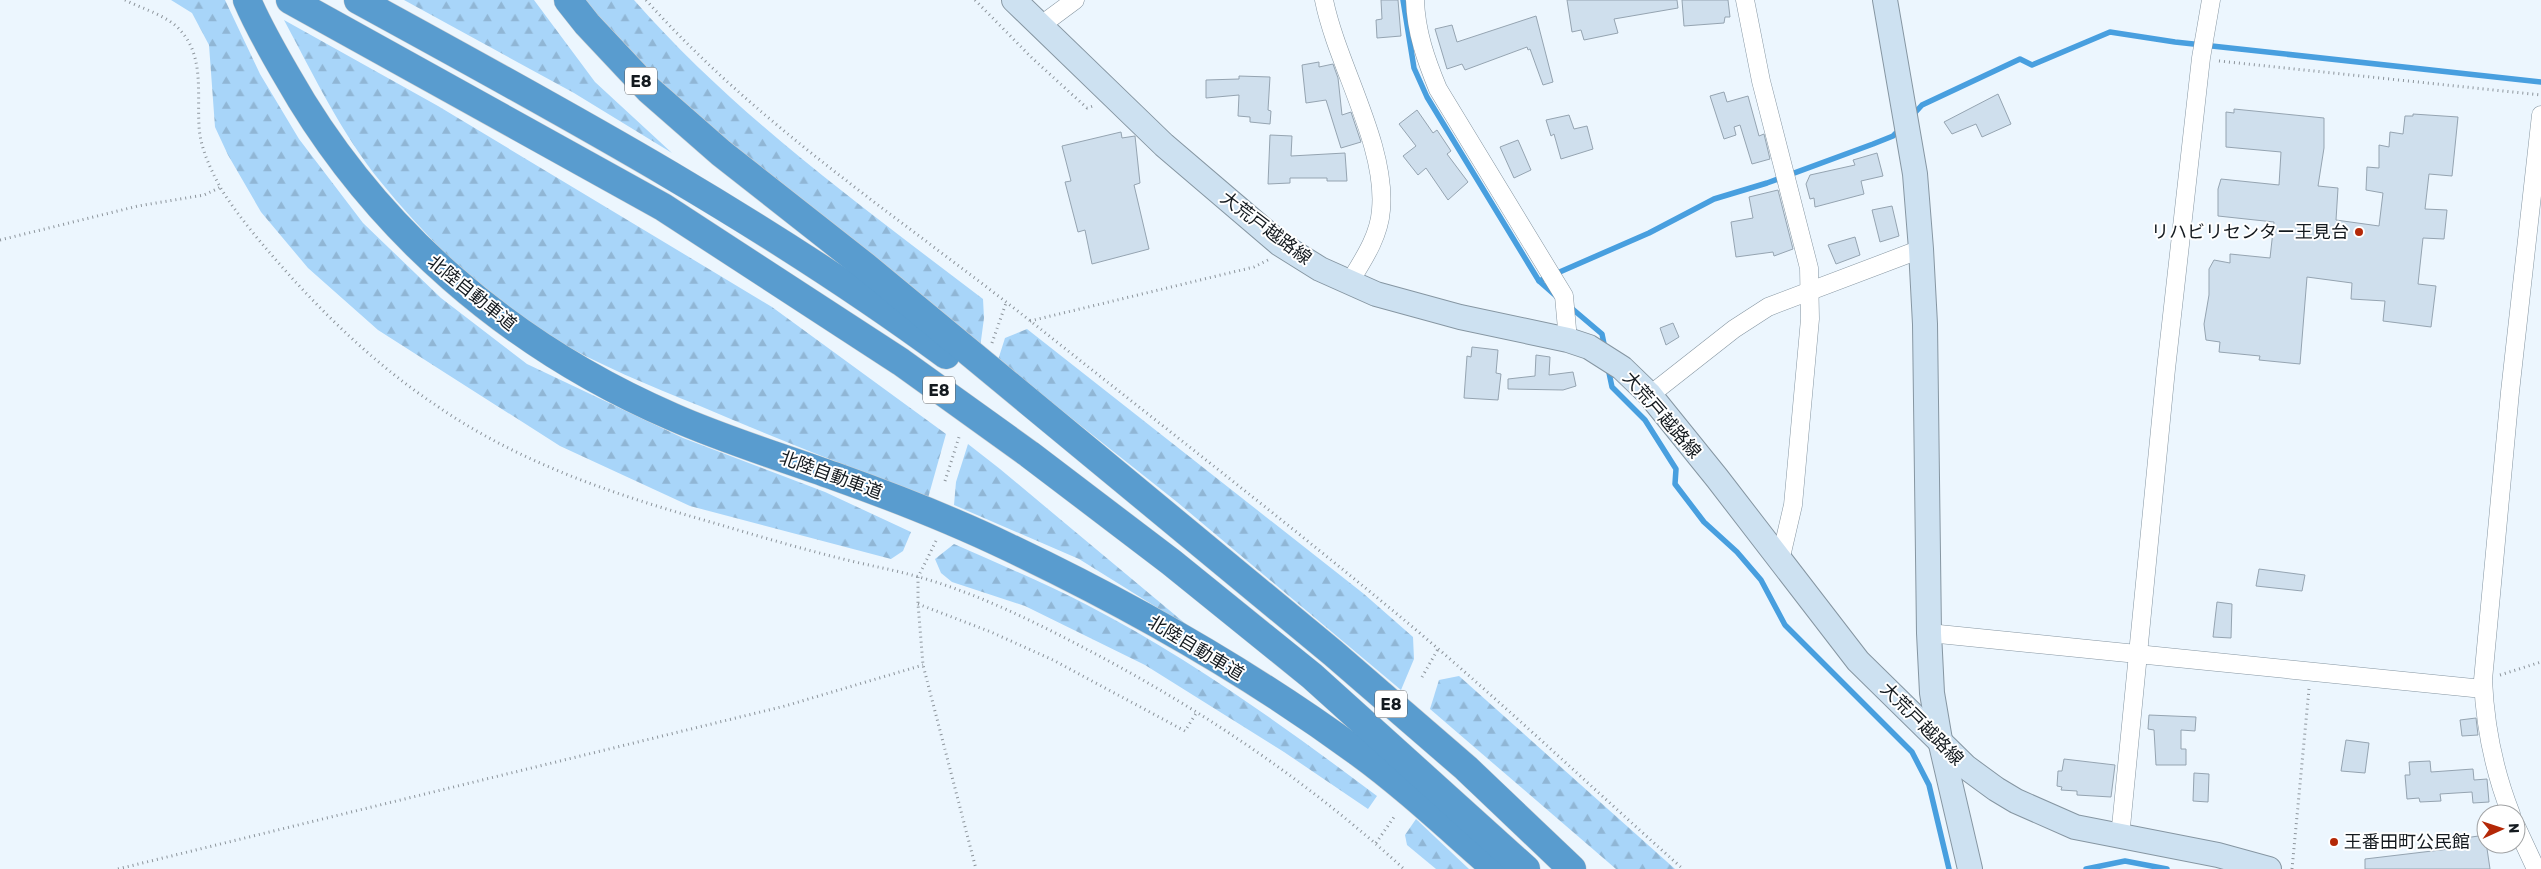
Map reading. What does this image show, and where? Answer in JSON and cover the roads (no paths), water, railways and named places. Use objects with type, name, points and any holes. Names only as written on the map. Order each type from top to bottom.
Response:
[{"type":"highway","name":"北陸自動車道","points":[[247,0],[301,101],[332,150],[371,199],[415,245],[465,290],[535,343],[623,394],[673,418],[916,506],[1076,580],[1160,626],[1273,694],[1361,754],[1496,869]]},
{"type":"highway","name":"E8","points":[[290,0],[663,208],[901,362],[1037,460],[1171,562],[1305,670],[1526,869]]},
{"type":"highway","name":"E8","points":[[358,0],[543,101],[586,128],[680,180],[785,246],[916,333],[1096,464],[1203,547]]},
{"type":"highway","name":"E8","points":[[568,0],[587,24],[649,90],[721,153],[971,353],[1333,653],[1458,762],[1572,869]]},
{"type":"main road","name":"大荒戸越路線","points":[[1014,0],[1164,145],[1280,244],[1320,269],[1376,294],[1460,318],[1568,340],[1589,347],[1610,359],[1650,395],[1858,661],[1966,767],[2016,801],[2075,827],[2218,855],[2269,869]]},
{"type":"main road","points":[[1885,0],[1915,174],[1921,249],[1925,324],[1929,633],[1932,693],[1940,740],[1970,869]]},
{"type":"street","points":[[1040,26],[1075,0]]},
{"type":"street","points":[[1324,0],[1337,47],[1369,136],[1381,191],[1382,211],[1373,242],[1349,282]]},
{"type":"street","points":[[1415,0],[1419,34],[1426,62],[1438,90],[1564,296],[1568,340]]},
{"type":"street","points":[[1744,0],[1761,81],[1809,268],[1810,318],[1793,505],[1780,561]]},
{"type":"street","points":[[2120,837],[2166,369],[2201,58],[2211,0]]},
{"type":"street","points":[[2508,804],[2495,766],[2485,715],[2483,684],[2510,392],[2541,115]]},
{"type":"street","points":[[1650,395],[1734,328],[1768,307],[1808,290],[1921,249]]},
{"type":"street","points":[[1929,633],[2138,652],[2311,671],[2483,684]]},
{"type":"street","points":[[2526,848],[2536,869]]},
{"type":"waterway","points":[[1403,0],[1414,68],[1427,97],[1539,281],[1556,296]]},
{"type":"waterway","points":[[1911,117],[1922,105],[2020,59],[2032,65],[2110,32],[2175,42],[2541,82]]},
{"type":"waterway","points":[[1539,281],[1649,233],[1714,199],[1767,183],[1873,144],[1893,136],[1900,129]]},
{"type":"waterway","points":[[1569,306],[1602,334],[1605,349]]},
{"type":"waterway","points":[[1608,368],[1612,387],[1645,420],[1676,469],[1675,484],[1704,522],[1737,552],[1761,580],[1785,625],[1912,752],[1929,785],[1949,869]]},
{"type":"waterway","points":[[2086,869],[2125,861],[2167,869]]},
{"type":"place","name":"リハビリセンター王見台","points":[[2359,232]]},
{"type":"place","name":"王番田町公民館","points":[[2334,842]]}]
